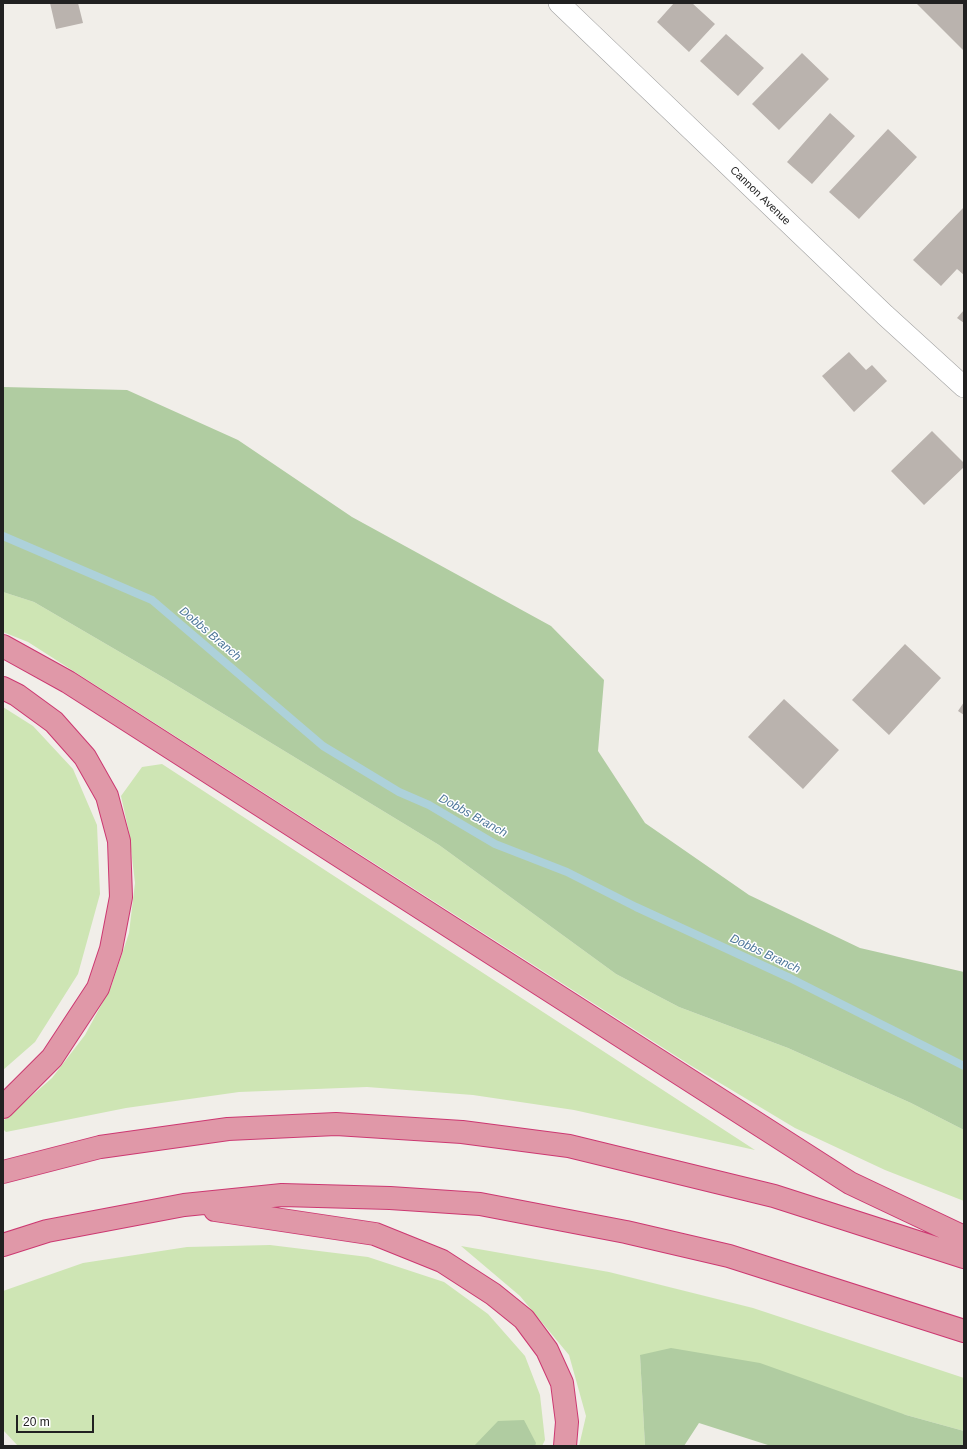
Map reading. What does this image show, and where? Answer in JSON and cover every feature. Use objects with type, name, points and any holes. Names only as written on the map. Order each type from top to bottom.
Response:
[{"type":"highway","points":[[3,646],[74,687],[850,1183],[964,1237]]},
{"type":"highway","points":[[3,688],[17,695],[54,722],[85,757],[104,789],[119,841],[121,898],[111,949],[98,988],[52,1058],[3,1107]]},
{"type":"highway","points":[[3,1172],[100,1147],[228,1129],[336,1124],[462,1132],[569,1146],[774,1196],[964,1257]]},
{"type":"highway","points":[[3,1245],[47,1232],[184,1205],[282,1195],[390,1198],[480,1204],[626,1232],[729,1256],[964,1331]]},
{"type":"highway","points":[[184,1205],[375,1234],[442,1261],[493,1294],[524,1319],[547,1350],[562,1383],[567,1422],[565,1446]]},
{"type":"street","name":"Cannon Avenue","points":[[559,3],[885,315],[964,387]]},
{"type":"green space","points":[[3,387],[127,390],[238,440],[352,517],[551,626],[604,680],[598,751],[645,823],[749,895],[860,948],[964,972],[964,1130],[911,1103],[788,1048],[679,1007],[616,974],[439,845],[166,679],[34,602],[3,592]]},
{"type":"green space","points":[[3,592],[34,602],[166,679],[439,845],[616,974],[679,1007],[788,1048],[911,1103],[964,1130],[964,1201],[885,1170],[795,1128],[690,1065],[28,642],[3,632]]},
{"type":"green space","points":[[3,707],[33,726],[73,769],[97,825],[100,894],[78,974],[35,1042],[3,1070]]},
{"type":"green space","points":[[162,764],[755,1150],[574,1110],[473,1095],[367,1087],[239,1092],[126,1108],[6,1132],[3,1129],[3,1121],[52,1078],[85,1035],[111,987],[129,933],[135,883],[129,832],[121,796],[142,767]]},
{"type":"green space","points":[[270,1245],[368,1257],[444,1282],[488,1314],[525,1356],[540,1395],[545,1440],[542,1446],[18,1446],[3,1430],[3,1291],[83,1263],[187,1247]]},
{"type":"green space","points":[[461,1246],[609,1272],[753,1308],[964,1378],[964,1431],[906,1415],[640,1355],[645,1446],[579,1446],[586,1416],[569,1355],[520,1296]]},
{"type":"green space","points":[[671,1348],[760,1363],[906,1415],[964,1431],[964,1446],[771,1446],[699,1423],[684,1446],[645,1446],[640,1355]]},
{"type":"green space","points":[[524,1420],[536,1443],[535,1446],[474,1446],[498,1421]]},
{"type":"building","points":[[50,3],[78,3],[83,23],[56,29]]},
{"type":"building","points":[[674,3],[692,3],[715,24],[689,52],[657,22]]},
{"type":"building","points":[[916,3],[964,3],[964,51]]},
{"type":"building","points":[[726,34],[764,68],[738,96],[700,61]]},
{"type":"building","points":[[802,53],[829,79],[779,130],[752,104]]},
{"type":"building","points":[[830,113],[855,136],[812,184],[787,162]]},
{"type":"building","points":[[888,129],[917,157],[859,219],[829,192]]},
{"type":"building","points":[[964,207],[964,275],[957,269],[941,286],[913,260]]},
{"type":"building","points":[[964,310],[964,323],[957,318]]},
{"type":"building","points":[[849,352],[866,370],[872,365],[887,381],[854,412],[822,376]]},
{"type":"building","points":[[932,431],[964,463],[964,467],[924,505],[891,471]]},
{"type":"building","points":[[905,644],[941,678],[889,735],[852,700]]},
{"type":"building","points":[[784,699],[839,750],[803,789],[748,737]]},
{"type":"building","points":[[964,702],[964,715],[958,711]]},
{"type":"waterway","name":"Dobbs Branch","points":[[3,536],[152,600],[323,746],[399,792],[429,805],[495,844],[567,872],[636,907],[790,978],[964,1066]]}]
